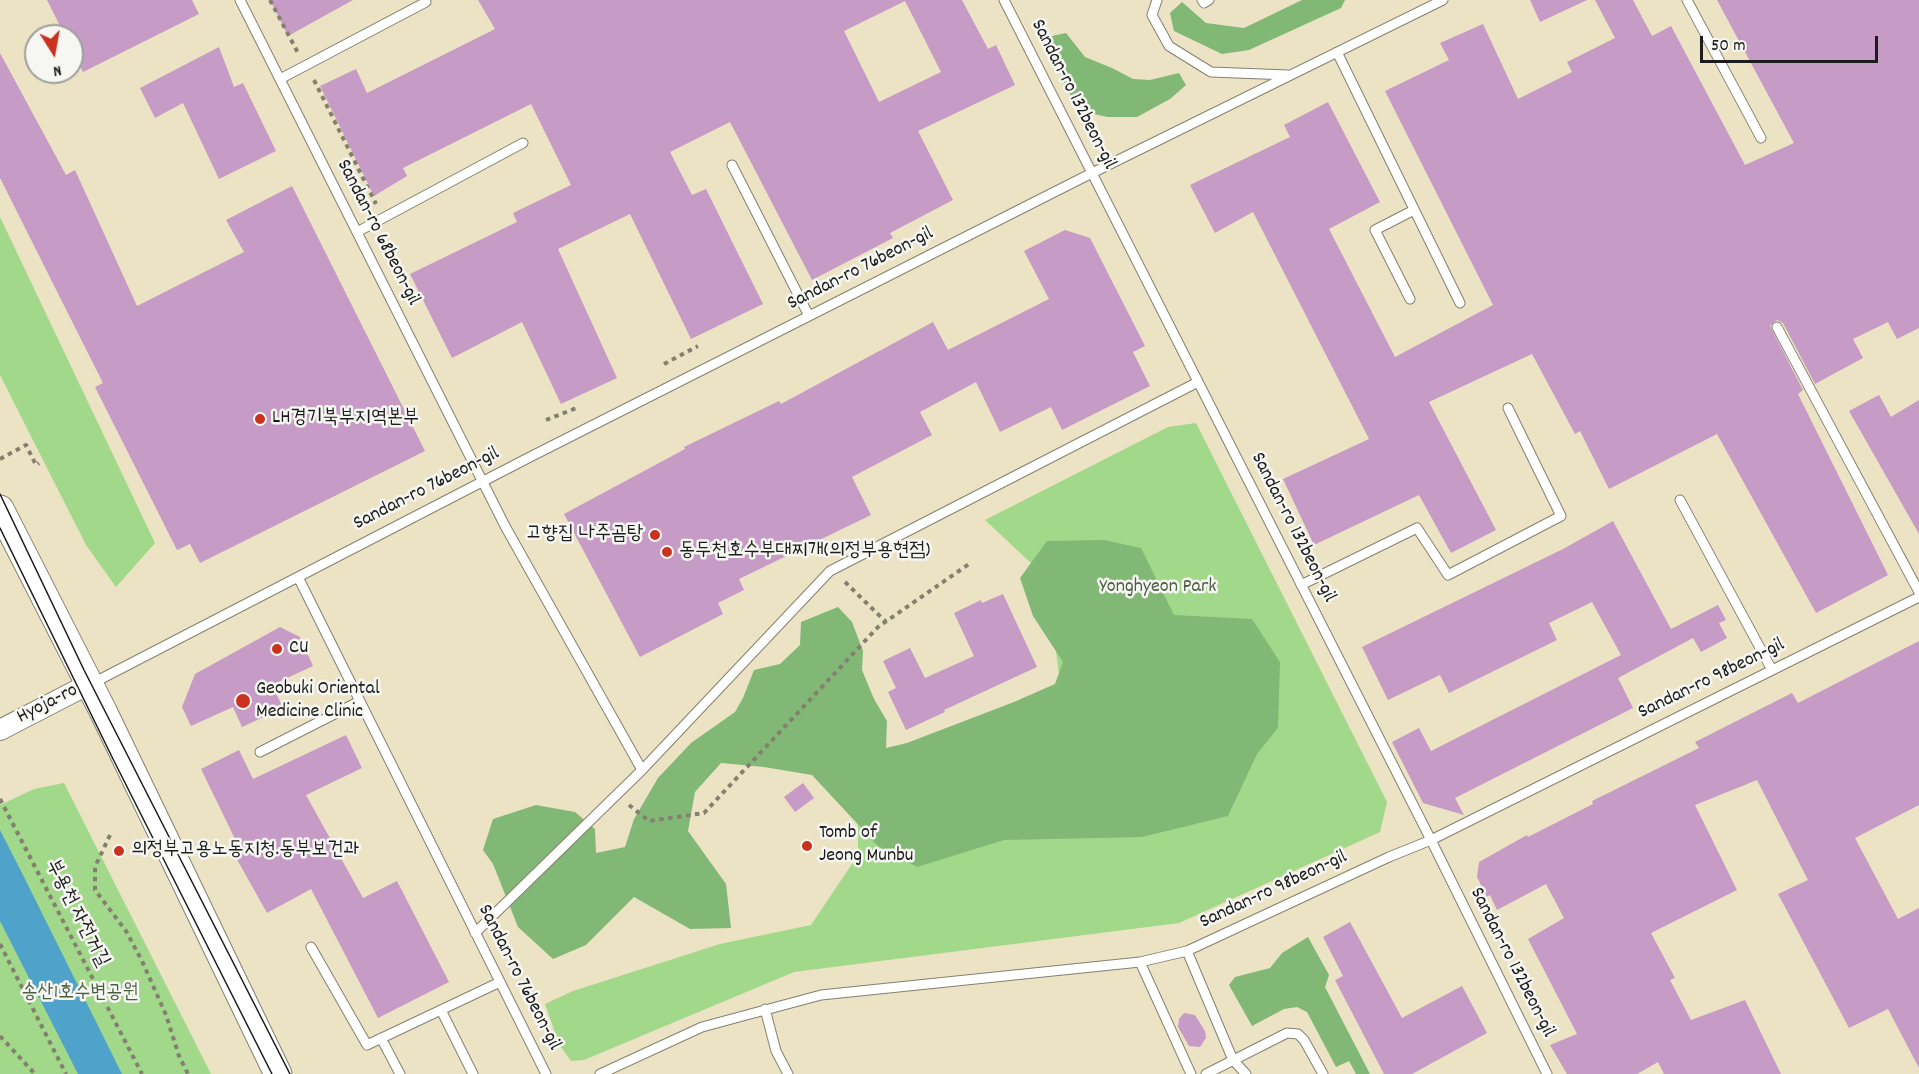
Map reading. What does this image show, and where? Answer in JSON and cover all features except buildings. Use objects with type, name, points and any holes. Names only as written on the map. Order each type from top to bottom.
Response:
[{"type":"main road","points":[[0,509],[89,684],[278,1074]]},
{"type":"street","name":"Hyoja-ro","points":[[4,728],[89,684]]},
{"type":"lane","name":"Sandan-ro 68beon-gil","points":[[240,0],[505,526],[642,770]]},
{"type":"lane","name":"Sandan-ro 132beon-gil","points":[[1004,0],[1431,840],[1547,1074]]},
{"type":"lane","points":[[1157,0],[1152,15],[1169,46],[1211,72],[1291,75]]},
{"type":"lane","points":[[1202,0],[1204,3],[1209,0]]},
{"type":"lane","name":"Sandan-ro 76beon-gil","points":[[89,684],[483,481],[1092,173],[1443,0]]},
{"type":"lane","points":[[1687,0],[1761,138]]},
{"type":"lane","points":[[280,79],[426,2]]},
{"type":"lane","points":[[1337,52],[1460,303]]},
{"type":"lane","points":[[357,232],[523,143]]},
{"type":"lane","points":[[732,165],[809,316]]},
{"type":"lane","points":[[1410,299],[1375,230],[1414,210]]},
{"type":"lane","points":[[1777,327],[1919,592]]},
{"type":"lane","points":[[475,933],[642,770],[830,571],[1198,382]]},
{"type":"lane","points":[[1301,585],[1417,528],[1448,575],[1561,516],[1508,408]]},
{"type":"lane","points":[[1680,500],[1772,670]]},
{"type":"lane","name":"Sandan-ro 76beon-gil","points":[[297,577],[546,1074]]},
{"type":"lane","name":"Sandan-ro 98beon-gil","points":[[600,1074],[702,1027],[821,995],[1140,962],[1187,951],[1389,857],[1431,840],[1919,597]]},
{"type":"lane","points":[[260,752],[360,701]]},
{"type":"lane","points":[[311,947],[367,1045],[500,982]]},
{"type":"lane","points":[[1187,951],[1233,1060],[1246,1074]]},
{"type":"lane","points":[[1140,962],[1191,1074]]},
{"type":"lane","points":[[765,1009],[776,1051],[788,1074]]},
{"type":"lane","points":[[441,1010],[473,1074]]},
{"type":"lane","points":[[1206,1074],[1287,1033],[1298,1034],[1304,1040],[1323,1074]]},
{"type":"lane","points":[[381,1038],[400,1074]]},
{"type":"path","points":[[270,0],[289,38]]},
{"type":"path","points":[[318,87],[368,191]]},
{"type":"path","points":[[664,363],[698,345]]},
{"type":"path","points":[[546,420],[579,407]]},
{"type":"path","points":[[0,459],[26,445],[36,465],[39,463]]},
{"type":"path","points":[[628,804],[649,821],[704,813],[878,627],[969,564]]},
{"type":"path","points":[[845,582],[886,622]]},
{"type":"path","name":"부용천 자전거길","points":[[0,799],[142,1074]]},
{"type":"path","points":[[110,835],[95,867],[95,890],[126,931],[142,961],[166,1015],[179,1056],[189,1074]]},
{"type":"path","points":[[0,944],[66,1074]]},
{"type":"path","points":[[0,1035],[35,1074]]},
{"type":"green space","points":[[1302,0],[1345,0],[1341,8],[1249,50],[1222,54],[1174,31],[1170,13],[1182,2],[1206,23],[1244,28]]},
{"type":"green space","points":[[1066,33],[1085,57],[1133,79],[1150,80],[1179,73],[1186,85],[1170,99],[1137,117],[1107,117],[1082,111],[1066,89],[1058,67],[1052,36]]},
{"type":"green space","points":[[0,217],[155,543],[116,587],[86,545],[0,375]]},
{"type":"green space","name":"Yonghyeon Park","points":[[1196,423],[1387,802],[1380,832],[1179,923],[794,972],[584,1060],[571,1061],[559,1044],[545,1004],[573,991],[720,944],[811,925],[858,855],[858,806],[1059,725],[1059,675],[1047,578],[985,520],[1168,427]]},
{"type":"green space","points":[[1104,540],[1141,548],[1174,615],[1252,619],[1280,662],[1278,728],[1257,754],[1228,816],[1142,837],[1004,840],[917,867],[878,846],[812,775],[721,763],[695,792],[688,831],[726,884],[731,928],[690,929],[634,897],[586,945],[553,959],[518,927],[493,864],[483,850],[493,819],[536,805],[575,812],[595,829],[596,853],[625,847],[634,819],[658,778],[691,743],[735,712],[754,670],[780,664],[800,645],[801,622],[838,607],[852,622],[863,651],[862,670],[874,699],[887,721],[886,748],[907,743],[1055,684],[1063,662],[1033,616],[1020,578],[1047,541]]},
{"type":"green space","name":"송산1호수변공원","points":[[64,783],[211,1074],[0,1074],[0,805],[34,789]]},
{"type":"green space","points":[[1308,937],[1329,975],[1325,987],[1370,1074],[1356,1074],[1349,1061],[1336,1067],[1307,1012],[1297,1007],[1284,1009],[1252,1026],[1229,985],[1235,977],[1270,968],[1282,953]]},
{"type":"water","points":[[0,830],[122,1074],[78,1074],[0,921]]},
{"type":"tram line","points":[[0,494],[84,670],[290,1074]]},
{"type":"tram line","points":[[0,528],[113,759],[272,1074]]},
{"type":"place","name":"LH경기북부지역본부","points":[[260,419]]},
{"type":"place","name":"고향집 나주곰탕","points":[[655,535]]},
{"type":"place","name":"동두천호수부대찌개(의정부용현점)","points":[[667,552]]},
{"type":"place","name":"CU","points":[[277,649]]},
{"type":"place","name":"Geobuki Oriental Medicine Clinic","points":[[243,701]]},
{"type":"place","name":"Tomb of Jeong Munbu","points":[[807,846]]},
{"type":"place","name":"의정부고용노동지청.동부보건과","points":[[119,851]]}]
